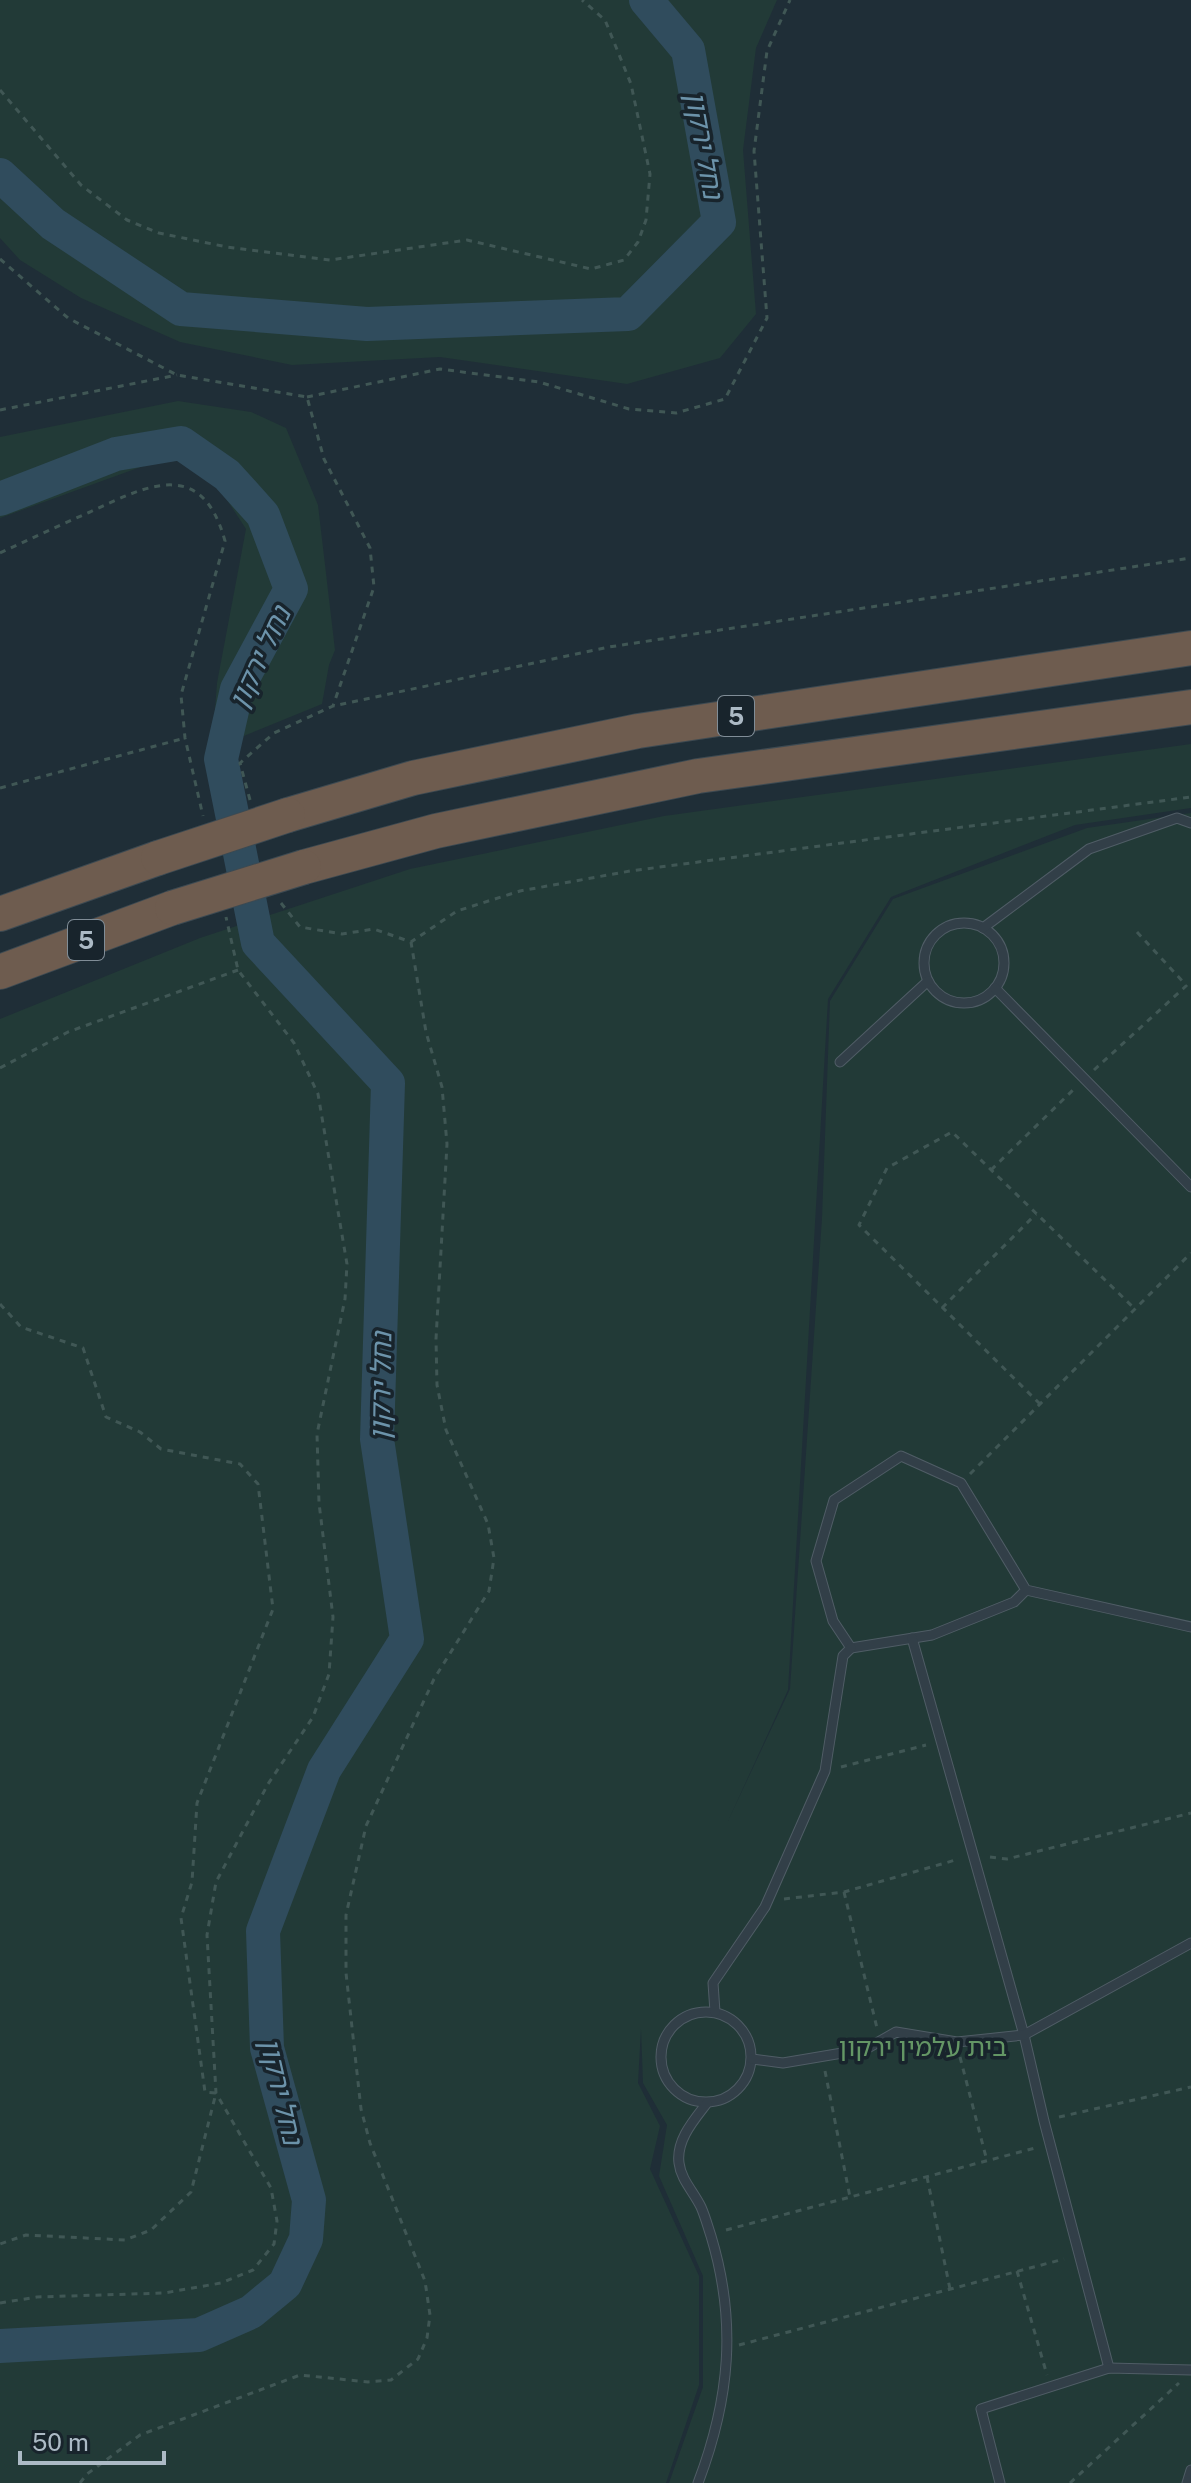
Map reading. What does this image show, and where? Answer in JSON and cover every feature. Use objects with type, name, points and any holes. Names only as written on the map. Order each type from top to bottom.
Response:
[{"type":"highway","name":"5","points":[[0,914],[288,815],[413,778],[638,731],[1191,648]]},
{"type":"highway","name":"5","points":[[0,972],[172,908],[436,831],[698,776],[1191,707]]},
{"type":"lane","points":[[983,928],[1089,849],[1177,818],[1191,823]]},
{"type":"lane","points":[[971,923],[983,928],[994,936],[1002,949],[1002,976],[995,988],[985,998],[970,1003],[954,1002],[937,993],[928,981],[924,965],[926,951],[933,938],[957,924],[971,923]]},
{"type":"lane","points":[[840,1062],[928,981]]},
{"type":"lane","points":[[995,988],[1191,1187]]},
{"type":"lane","points":[[851,1648],[833,1621],[816,1561],[834,1500],[901,1456],[961,1483],[1026,1590],[1191,1627]]},
{"type":"lane","points":[[715,2012],[713,1983],[765,1907],[825,1771],[843,1656],[851,1648],[932,1635],[1014,1602],[1026,1590]]},
{"type":"lane","points":[[912,1638],[1024,2035],[1109,2368]]},
{"type":"lane","points":[[752,2059],[783,2063],[866,2049],[896,2032],[957,2042],[1024,2035],[1191,1944]]},
{"type":"lane","points":[[700,2012],[715,2012],[738,2024],[751,2046],[752,2059],[743,2085],[720,2101],[707,2103],[678,2093],[668,2082],[662,2068],[661,2053],[665,2038],[673,2026],[685,2017],[700,2012]]},
{"type":"lane","points":[[698,2483],[717,2418],[727,2371],[728,2348],[723,2277],[701,2207],[686,2184],[679,2161],[685,2131],[707,2103]]},
{"type":"lane","points":[[1000,2483],[981,2409],[1109,2368],[1191,2370]]},
{"type":"lane","points":[[1187,2483],[1191,2470]]},
{"type":"path","points":[[0,90],[81,185],[127,220],[159,233],[227,247],[330,260],[467,240],[591,269],[624,260],[638,242],[646,220],[650,174],[631,84],[605,20],[582,0]]},
{"type":"path","points":[[0,259],[68,318],[177,375],[307,397],[440,369],[539,382],[629,409],[676,413],[725,399],[767,318],[754,151],[767,51],[790,0]]},
{"type":"path","points":[[0,410],[177,375]]},
{"type":"path","points":[[307,397],[324,459],[370,548],[374,587],[333,706]]},
{"type":"path","points":[[0,553],[131,493],[165,484],[187,487],[206,500],[219,519],[225,541],[181,695],[185,738],[0,788]]},
{"type":"path","points":[[240,763],[274,733],[333,706],[609,647],[1191,558]]},
{"type":"path","points":[[411,942],[457,911],[520,891],[646,869],[1191,797]]},
{"type":"path","points":[[300,927],[342,934],[374,929],[411,942]]},
{"type":"path","points":[[1137,932],[1186,986]]},
{"type":"path","points":[[80,2483],[87,2474],[140,2435],[300,2375],[368,2382],[391,2380],[418,2359],[427,2338],[430,2315],[425,2281],[370,2143],[361,2109],[346,1958],[346,1915],[366,1826],[434,1679],[489,1591],[494,1558],[488,1524],[446,1430],[437,1385],[436,1339],[447,1144],[442,1087],[426,1032],[411,942]]},
{"type":"path","points":[[0,1068],[68,1032],[238,970],[294,1043],[318,1094],[347,1264],[345,1299],[317,1434],[319,1503],[333,1617],[329,1674],[313,1717],[268,1784],[216,1882],[207,1935],[216,2093],[191,2192],[151,2230],[125,2240],[26,2235],[0,2244]]},
{"type":"path","points":[[1040,1404],[859,1225],[887,1168],[952,1132],[1135,1309]]},
{"type":"path","points":[[942,1308],[1036,1214]]},
{"type":"path","points":[[961,1483],[1191,1253]]},
{"type":"path","points":[[0,1304],[21,1327],[83,1348],[106,1417],[140,1432],[161,1449],[240,1464],[258,1484],[273,1609],[197,1803],[192,1882],[181,1918],[205,2092],[216,2093]]},
{"type":"path","points":[[825,1771],[940,1742]]},
{"type":"path","points":[[844,1892],[880,2041]]},
{"type":"path","points":[[957,2042],[987,2161]]},
{"type":"path","points":[[822,2057],[850,2197]]},
{"type":"path","points":[[1044,2121],[1191,2087]]},
{"type":"path","points":[[0,2303],[37,2297],[164,2293],[221,2283],[253,2270],[274,2244],[277,2221],[271,2188],[216,2093]]},
{"type":"path","points":[[710,2234],[1050,2144]]},
{"type":"path","points":[[927,2177],[950,2289]]},
{"type":"path","points":[[728,2348],[1079,2254]]},
{"type":"path","points":[[1017,2271],[1050,2387]]},
{"type":"path","points":[[1070,2483],[1180,2382]]},
{"type":"green space","points":[[0,0],[777,0],[756,48],[743,150],[756,314],[720,358],[627,384],[440,357],[292,365],[180,342],[81,298],[20,260],[0,238]]},
{"type":"green space","points":[[178,401],[251,412],[286,428],[318,505],[335,650],[322,704],[212,749],[217,683],[246,529],[193,448],[0,518],[0,437]]},
{"type":"green space","name":"בית עלמין ירקון","points":[[1191,744],[1191,808],[1075,825],[891,897],[828,999],[788,1690],[728,1821],[790,1689],[822,1218],[830,1001],[893,899],[1087,828],[1191,813],[1191,2483],[669,2483],[703,2387],[703,2276],[659,2176],[667,2125],[643,2083],[641,2029],[638,2083],[660,2126],[650,2169],[699,2276],[699,2385],[666,2483],[0,2483],[0,1019],[200,938],[410,869],[664,816]]},
{"type":"waterway","name":"נחל ירקון","points":[[0,175],[53,224],[181,309],[367,324],[628,314],[719,222],[688,50],[646,0]]},
{"type":"waterway","name":"נחל ירקון","points":[[0,499],[116,454],[181,443],[227,475],[263,515],[291,589],[237,689],[221,759],[258,943],[388,1083],[377,1439],[407,1639],[324,1770],[263,1931],[267,2048],[309,2200],[306,2239],[285,2284],[251,2312],[199,2335],[0,2346]]}]
